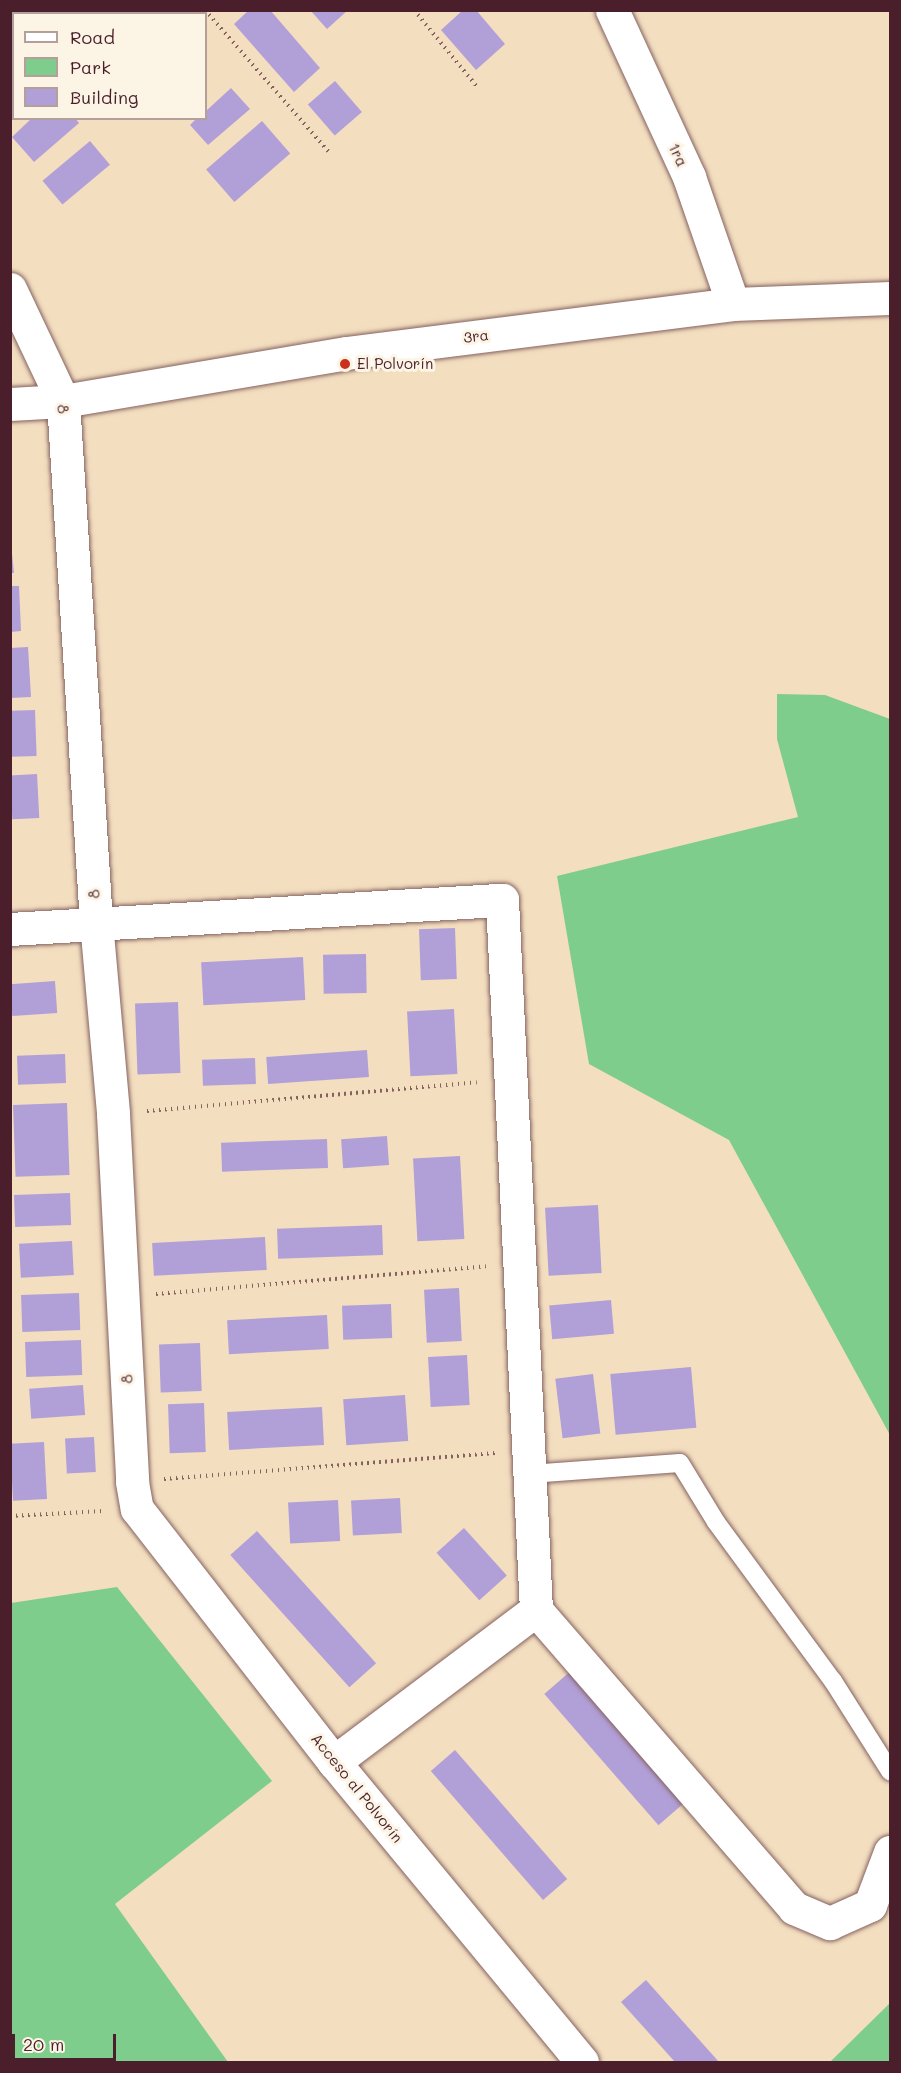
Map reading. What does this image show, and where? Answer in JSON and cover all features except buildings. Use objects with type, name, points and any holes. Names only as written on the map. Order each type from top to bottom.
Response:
[{"type":"street","name":"1ra","points":[[612,10],[688,177],[733,304]]},
{"type":"street","name":"8","points":[[10,290],[63,401],[96,922],[113,1114],[135,1495]]},
{"type":"street","name":"3ra","points":[[63,401],[346,353],[733,304],[891,298]]},
{"type":"street","points":[[10,404],[63,401]]},
{"type":"street","points":[[10,929],[96,922],[502,900],[536,1610],[794,1908],[830,1923],[870,1905],[891,1852]]},
{"type":"street","name":"Acceso al Polvorín","points":[[135,1495],[334,1762],[582,2062]]},
{"type":"street","points":[[334,1762],[536,1610]]},
{"type":"lane","points":[[529,1462],[680,1464],[716,1522],[833,1681],[891,1771]]},
{"type":"path","points":[[414,10],[478,88]]},
{"type":"path","points":[[207,12],[329,152]]},
{"type":"path","points":[[113,1114],[511,1079]]},
{"type":"path","points":[[122,1297],[520,1263]]},
{"type":"path","points":[[10,1516],[135,1495],[529,1462]]},
{"type":"green space","points":[[777,694],[825,695],[890,719],[890,1435],[729,1140],[589,1064],[557,876],[798,817],[777,739]]},
{"type":"green space","points":[[117,1587],[272,1781],[115,1904],[228,2062],[11,2062],[11,1603]]},
{"type":"green space","points":[[890,2003],[890,2062],[830,2062]]},
{"type":"place","name":"El Polvorín","points":[[345,364]]}]
